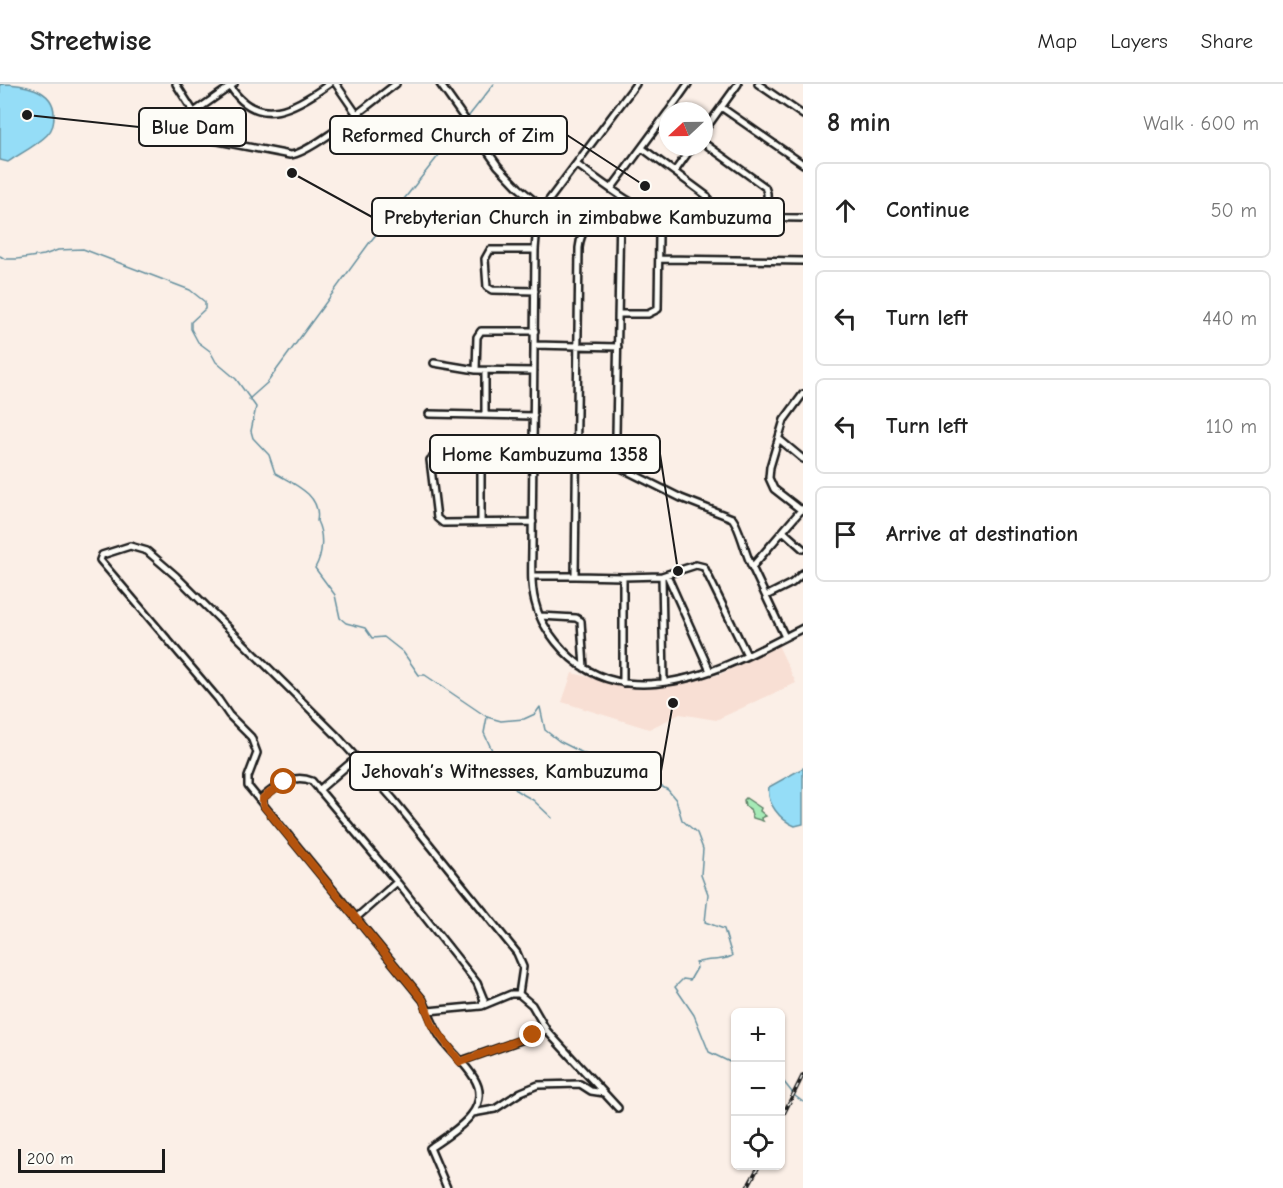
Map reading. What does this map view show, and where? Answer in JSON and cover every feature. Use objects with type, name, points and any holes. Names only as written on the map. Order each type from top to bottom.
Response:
[{"type":"street","points":[[176,84],[213,140],[290,155],[304,151],[356,113],[387,86],[396,84]]},
{"type":"street","points":[[194,112],[232,85],[240,100],[247,105],[271,111],[296,106],[329,84]]},
{"type":"street","points":[[336,84],[356,113]]},
{"type":"street","points":[[440,84],[498,166],[543,208]]},
{"type":"street","points":[[636,84],[543,208],[537,225],[532,576],[534,601],[540,616],[561,648],[584,668],[604,678],[623,683],[643,685],[710,671],[803,628]]},
{"type":"street","points":[[675,102],[688,84]]},
{"type":"street","points":[[713,118],[738,84]]},
{"type":"street","points":[[760,84],[803,115]]},
{"type":"street","points":[[721,107],[803,164]]},
{"type":"street","points":[[611,189],[659,124]]},
{"type":"street","points":[[642,148],[707,196],[711,204],[712,218]]},
{"type":"street","points":[[713,149],[765,187],[768,218]]},
{"type":"street","points":[[675,171],[686,156]]},
{"type":"street","points":[[576,164],[625,199],[662,216],[803,218]]},
{"type":"street","points":[[611,463],[616,435],[620,208],[625,199]]},
{"type":"street","points":[[575,576],[579,248],[581,234],[588,223],[620,208]]},
{"type":"street","points":[[619,314],[648,314],[658,309],[659,234],[662,216]]},
{"type":"street","points":[[535,250],[490,250],[485,259],[487,287],[492,290],[535,291]]},
{"type":"street","points":[[660,259],[803,261]]},
{"type":"street","points":[[476,370],[477,336],[481,331],[534,331]]},
{"type":"street","points":[[535,345],[618,347]]},
{"type":"street","points":[[434,363],[485,371],[534,371]]},
{"type":"street","points":[[485,371],[485,414]]},
{"type":"street","points":[[752,567],[802,509],[774,489],[770,483],[770,467],[784,420],[803,394]]},
{"type":"street","points":[[796,402],[803,408]]},
{"type":"street","points":[[429,414],[534,416]]},
{"type":"street","points":[[779,439],[803,459]]},
{"type":"street","points":[[533,522],[443,523],[437,518],[430,460],[432,458],[534,459],[611,463],[681,498],[732,518],[737,525],[744,550],[785,637]]},
{"type":"street","points":[[481,459],[481,522]]},
{"type":"street","points":[[783,531],[803,549]]},
{"type":"street","points":[[447,1188],[430,1148],[463,1125],[473,1113],[478,1102],[476,1080],[441,1038],[432,1024],[423,1000],[248,786],[248,777],[257,753],[250,737],[100,560],[102,555],[130,546],[147,551],[184,584],[356,758],[393,799],[517,953],[523,967],[519,994]]},
{"type":"street","points":[[532,576],[664,575],[696,565],[704,567],[747,655]]},
{"type":"street","points":[[766,596],[792,583],[803,573]]},
{"type":"street","points":[[664,575],[710,671]]},
{"type":"street","points":[[664,575],[664,682]]},
{"type":"street","points":[[623,577],[623,683]]},
{"type":"street","points":[[540,616],[576,618],[581,621],[584,668]]},
{"type":"street","points":[[319,790],[356,758]]},
{"type":"street","points":[[263,805],[263,798],[284,782],[297,778],[312,781],[397,882],[477,984],[484,1000],[481,1006]]},
{"type":"street","points":[[356,918],[397,882]]},
{"type":"street","points":[[428,1011],[481,1006],[511,994],[519,994],[532,1005],[547,1031],[618,1108]]},
{"type":"street","points":[[460,1062],[547,1031]]},
{"type":"street","points":[[473,1113],[495,1109],[521,1092],[538,1085],[580,1084],[591,1091],[604,1093]]},
{"type":"shaded area","points":[[778,645],[796,683],[716,720],[680,714],[649,729],[562,702],[572,673],[639,689],[719,675]]},
{"type":"green space","points":[[746,798],[761,808],[760,811],[766,816],[761,818],[763,821],[753,818],[750,809],[745,806]]},
{"type":"water","points":[[0,84],[35,89],[49,98],[54,114],[53,126],[47,135],[8,162],[0,160]]},
{"type":"water","points":[[803,768],[803,824],[795,826],[784,820],[775,810],[770,799],[769,787]]},
{"type":"waterway","points":[[468,117],[494,84]]},
{"type":"waterway","points":[[249,399],[267,383],[370,242],[462,126]]},
{"type":"waterway","points":[[0,256],[5,259],[17,259],[44,255],[58,250],[83,249],[190,290],[205,302],[205,309],[191,322],[191,329],[198,342],[210,351],[216,362],[236,379],[256,407],[251,431],[253,438],[269,455],[275,473],[305,491],[315,504],[322,544],[315,568],[335,595],[340,618],[346,623],[365,628],[372,638],[384,637],[403,652],[419,675],[425,675],[487,717],[501,721],[524,719],[535,714],[540,707],[545,730],[559,741],[599,761],[617,781],[631,784],[650,780],[668,790],[676,800],[682,820],[697,833],[703,849],[701,875],[708,894],[705,922],[724,929],[732,956],[696,963],[697,968],[690,980],[683,979],[675,987],[694,1015],[709,1052],[731,1063]]},
{"type":"waterway","points":[[487,717],[484,733],[504,776],[517,791],[533,800],[552,818]]},
{"type":"waterway","points":[[785,1083],[803,1102]]},
{"type":"railway","points":[[782,1116],[803,1075]]},
{"type":"railway","points":[[747,1188],[757,1170]]},
{"type":"place","name":"Blue Dam","points":[[27,115]]},
{"type":"place","name":"Prebyterian Church in zimbabwe Kambuzuma","points":[[292,173]]},
{"type":"place","name":"Reformed Church of Zim","points":[[645,186]]},
{"type":"place","name":"Home Kambuzuma 1358","points":[[678,571]]},
{"type":"place","name":"Jehovah’s Witnesses, Kambuzuma","points":[[673,703]]},
{"type":"route","points":[[284,782],[263,798],[263,805],[423,1000],[432,1024],[460,1062],[533,1035]]}]
